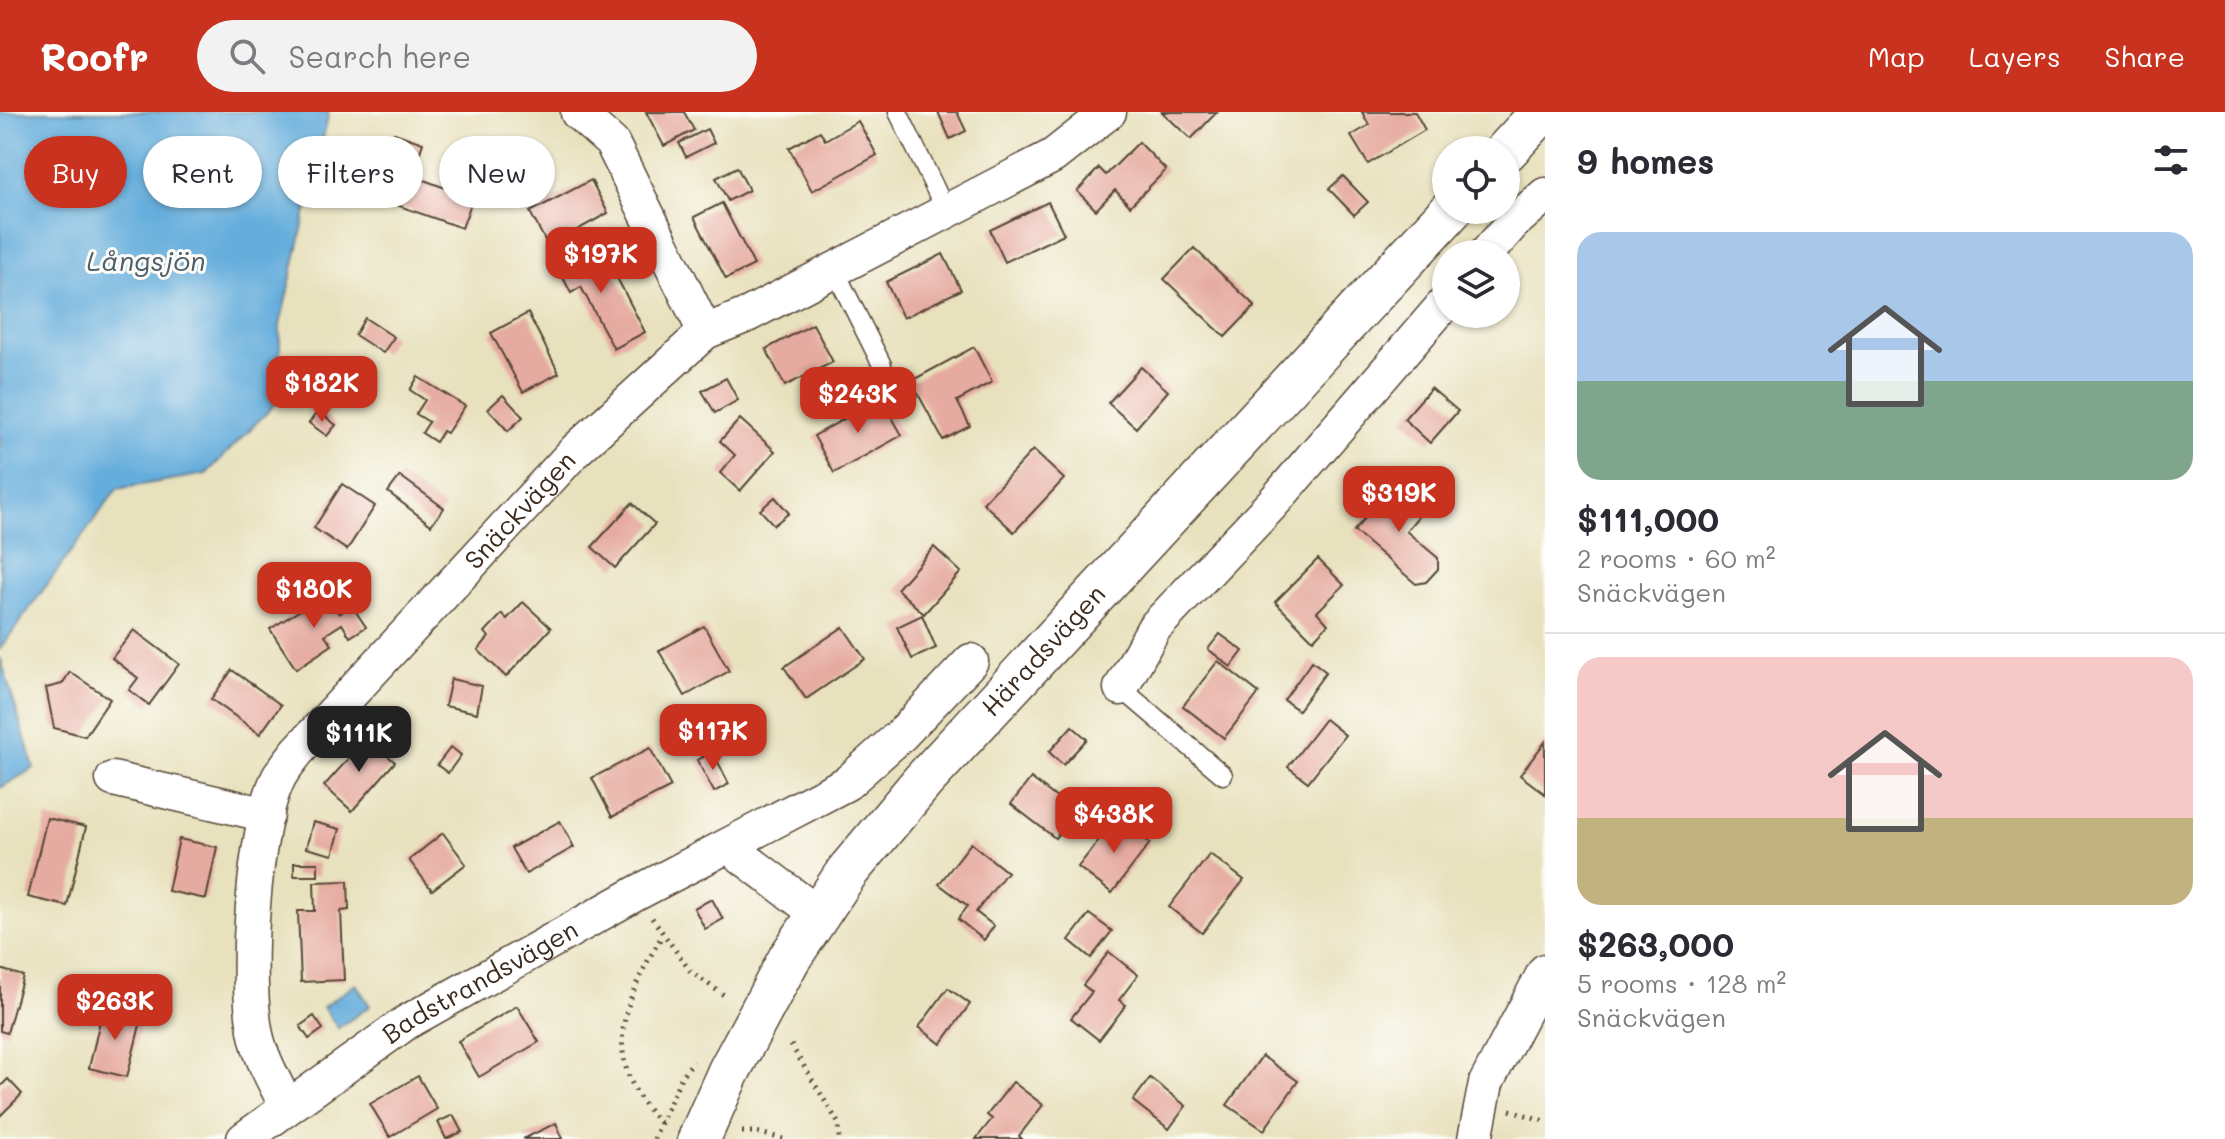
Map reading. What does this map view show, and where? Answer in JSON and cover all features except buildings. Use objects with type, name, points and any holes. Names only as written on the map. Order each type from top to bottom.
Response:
[{"type":"street","name":"Snäckvägen","points":[[287,1107],[263,1061],[252,1003],[252,925],[267,815],[278,778],[307,741],[576,450],[705,332],[747,315],[1053,156],[1109,112]]},
{"type":"street","points":[[1520,136],[1542,112]]},
{"type":"street","points":[[578,113],[612,143],[705,332]]},
{"type":"street","points":[[1498,240],[1545,195]]},
{"type":"street","name":"Häradsvägen","points":[[699,1139],[729,1071],[789,959],[847,872],[923,781],[1438,224]]},
{"type":"street","points":[[1121,688],[1154,628],[1273,503],[1432,318]]},
{"type":"street","name":"Badstrandsvägen","points":[[244,1139],[407,1022],[637,893],[847,783],[901,735],[971,661]]},
{"type":"street","points":[[113,779],[267,815]]},
{"type":"street","points":[[728,846],[818,914]]},
{"type":"street","points":[[1475,1139],[1486,1083],[1545,971]]},
{"type":"lane","points":[[898,112],[946,211]]},
{"type":"lane","points":[[834,269],[882,365]]},
{"type":"lane","points":[[1121,688],[1223,775]]},
{"type":"path","points":[[637,893],[662,936],[691,972],[728,998]]},
{"type":"path","points":[[660,1123],[636,1093],[623,1051],[623,1013],[635,983],[662,936]]},
{"type":"path","points":[[791,1045],[839,1124],[839,1139]]},
{"type":"path","points":[[742,1132],[783,1139]]},
{"type":"water","name":"Långsjön","points":[[0,112],[329,112],[323,136],[278,136],[278,208],[307,208],[280,325],[280,399],[206,474],[117,489],[0,649]]},
{"type":"water","points":[[0,657],[34,768],[0,788]]},
{"type":"water","points":[[356,984],[370,1006],[338,1028],[323,1007]]}]
